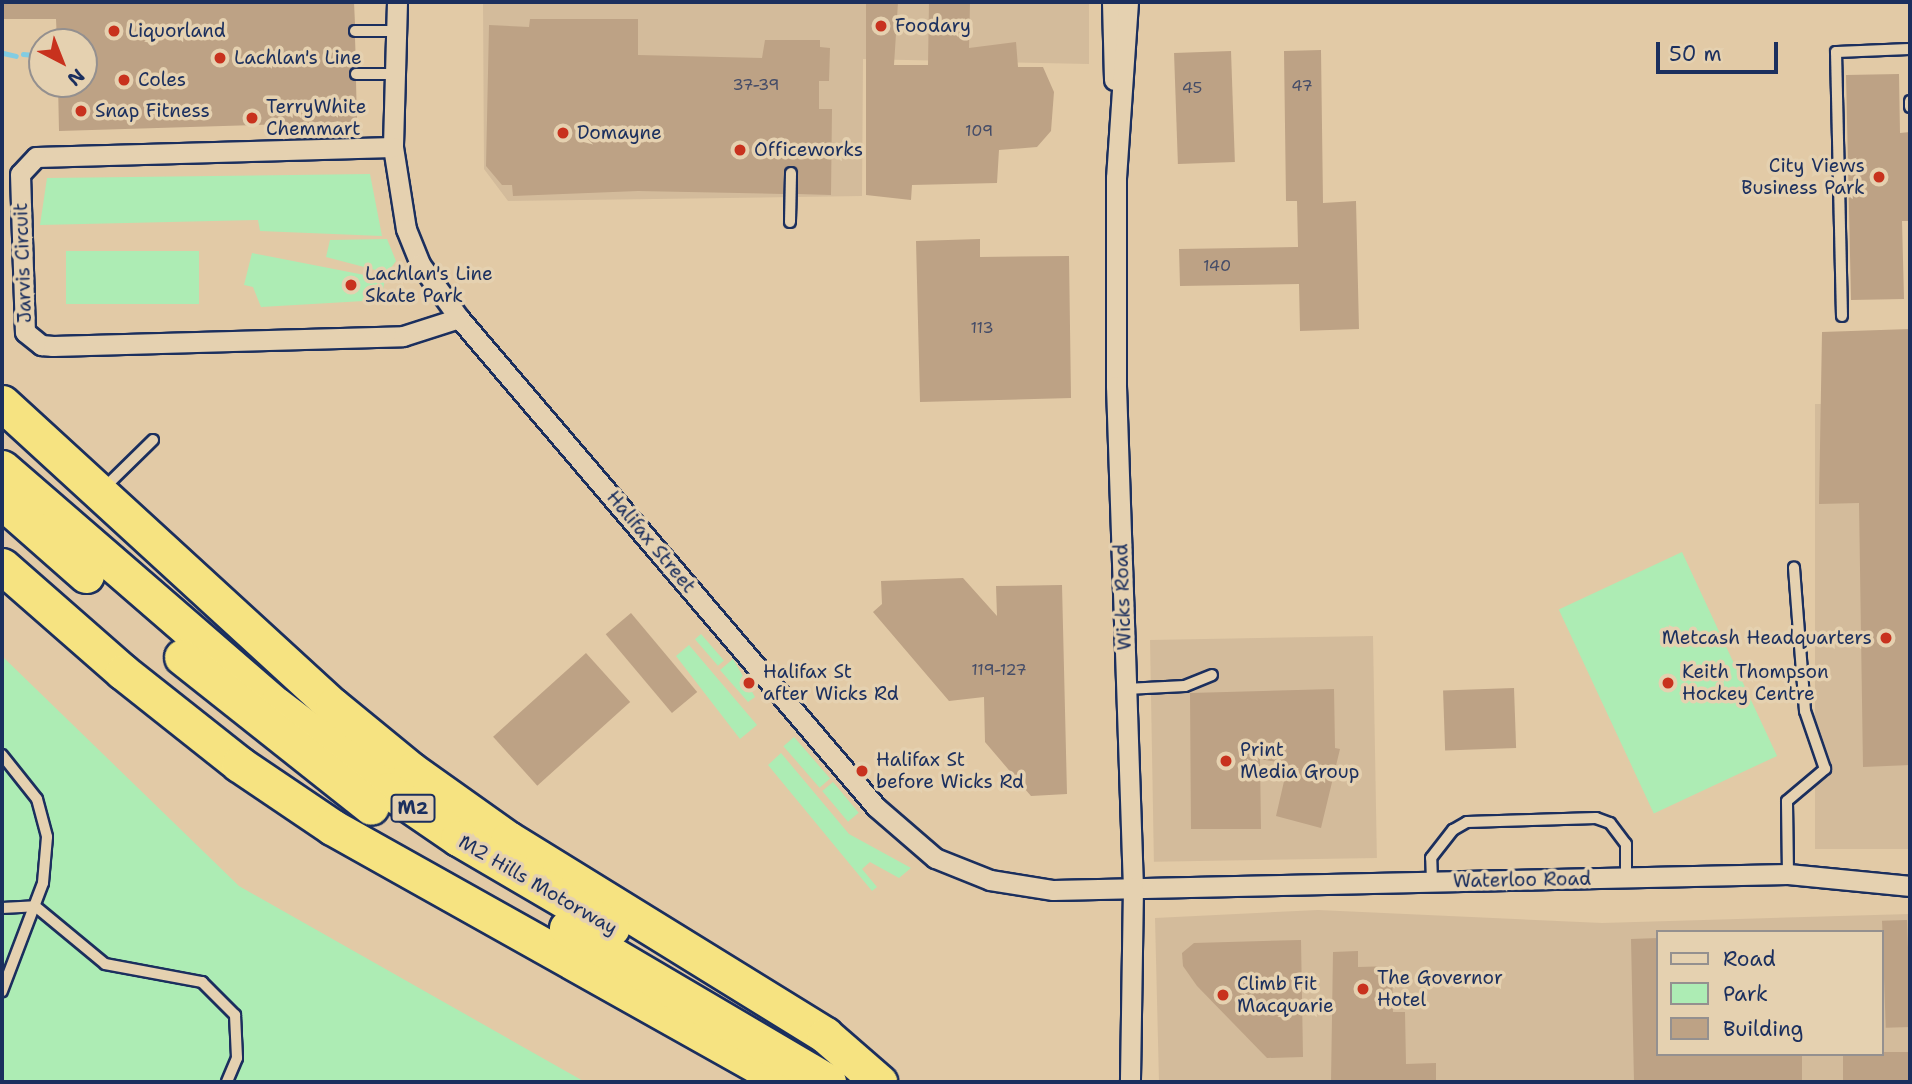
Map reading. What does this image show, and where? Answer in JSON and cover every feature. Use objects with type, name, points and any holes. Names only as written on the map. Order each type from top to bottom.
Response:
[{"type":"highway","points":[[2,403],[333,706],[411,770],[508,839],[825,1035],[879,1082]]},
{"type":"highway","name":"M2 Hills Motorway","points":[[2,468],[266,697],[388,790],[515,873],[757,1010],[871,1082]]},
{"type":"highway","name":"M2 Hills Motorway","points":[[2,501],[233,701],[363,802],[507,894],[828,1082]]},
{"type":"highway","points":[[2,566],[123,671],[239,764],[332,827],[788,1082]]},
{"type":"street","name":"Halifax Street","points":[[397,2],[393,147],[406,229],[421,264],[459,318],[903,834],[958,869],[1019,887],[1133,887]]},
{"type":"street","name":"Wicks Road","points":[[1112,2],[1118,113],[1116,386],[1133,887],[1130,1082]]},
{"type":"street","name":"Wicks Road","points":[[1118,113],[1128,2]]},
{"type":"street","name":"Jarvis Circuit","points":[[393,147],[36,157],[20,174],[25,332],[41,345],[53,346],[403,336],[459,318]]},
{"type":"street","name":"Waterloo Road","points":[[1133,887],[1788,874],[1910,886]]},
{"type":"lane","points":[[355,31],[396,31]]},
{"type":"lane","points":[[1842,316],[1836,52],[1910,49]]},
{"type":"lane","points":[[356,74],[394,74]]},
{"type":"lane","points":[[1910,101],[1910,107]]},
{"type":"lane","points":[[790,222],[791,173]]},
{"type":"lane","points":[[100,492],[153,440]]},
{"type":"lane","points":[[1788,874],[1787,801],[1825,769],[1805,711],[1794,567]]},
{"type":"lane","points":[[1126,689],[1185,686],[1212,675]]},
{"type":"lane","points":[[2,755],[27,783],[43,816],[46,860],[36,906],[2,991]]},
{"type":"lane","points":[[1432,881],[1431,858],[1453,830],[1467,822],[1596,818],[1610,823],[1626,844],[1626,877]]},
{"type":"lane","points":[[2,908],[36,906],[105,964],[202,982],[235,1015],[237,1058],[227,1082]]},
{"type":"shaded area","points":[[483,2],[1089,2],[1089,64],[863,59],[862,196],[508,201],[484,169]]},
{"type":"shaded area","points":[[1815,404],[1910,404],[1910,849],[1815,849]]},
{"type":"shaded area","points":[[1373,636],[1377,858],[1154,862],[1150,640]]},
{"type":"shaded area","points":[[1318,910],[1602,923],[1910,914],[1910,1082],[1159,1082],[1155,918]]},
{"type":"green space","points":[[370,174],[382,236],[260,231],[258,220],[40,225],[47,178]]},
{"type":"green space","points":[[387,239],[396,261],[387,273],[326,257],[330,240]]},
{"type":"green space","points":[[66,251],[199,251],[199,304],[66,304]]},
{"type":"green space","points":[[252,253],[385,279],[381,300],[261,307],[253,287],[244,285]]},
{"type":"green space","name":"Keith Thompson Hockey Centre","points":[[1682,552],[1777,756],[1654,813],[1559,609]]},
{"type":"green space","points":[[701,634],[724,660],[718,666],[695,639]]},
{"type":"green space","points":[[689,645],[757,725],[740,739],[676,656]]},
{"type":"green space","points":[[2,656],[239,886],[585,1082],[2,1082]]},
{"type":"green space","points":[[733,659],[755,697],[748,702],[720,670]]},
{"type":"green space","points":[[794,737],[830,779],[820,788],[783,746]]},
{"type":"green space","points":[[781,753],[849,834],[911,868],[899,878],[870,862],[862,869],[877,887],[872,891],[768,765]]},
{"type":"green space","points":[[833,782],[859,813],[848,822],[822,791]]},
{"type":"building","name":"Lachlan's Line","points":[[2,2],[354,2],[355,24],[348,32],[355,38],[356,67],[349,75],[356,81],[357,122],[59,131],[58,98],[98,98],[98,28],[56,28],[56,19],[2,19]]},
{"type":"building","points":[[866,2],[898,2],[894,65],[928,65],[929,2],[970,2],[969,48],[1016,42],[1018,67],[1043,67],[1054,92],[1051,131],[1037,147],[999,150],[997,183],[912,185],[911,200],[866,195]]},
{"type":"building","points":[[530,19],[638,19],[638,55],[762,58],[765,40],[820,40],[820,47],[830,48],[829,81],[819,81],[819,109],[832,109],[831,195],[798,194],[798,170],[790,166],[784,172],[783,194],[638,191],[513,196],[512,185],[502,185],[486,166],[489,25],[529,27]]},
{"type":"building","points":[[1321,50],[1323,203],[1356,201],[1359,329],[1300,331],[1299,284],[1180,286],[1179,249],[1298,247],[1297,201],[1286,201],[1284,51]]},
{"type":"building","points":[[1231,51],[1235,162],[1178,164],[1174,53]]},
{"type":"building","name":"City Views Business Park","points":[[1899,74],[1900,133],[1910,132],[1910,221],[1902,221],[1904,299],[1851,300],[1846,75]]},
{"type":"building","points":[[980,239],[980,257],[1069,256],[1071,398],[920,402],[916,241]]},
{"type":"building","points":[[1910,329],[1910,765],[1863,767],[1859,503],[1819,504],[1822,332]]},
{"type":"building","points":[[963,578],[997,616],[996,586],[1062,585],[1067,794],[1031,796],[985,742],[984,697],[949,701],[873,612],[882,604],[881,581]]},
{"type":"building","points":[[631,613],[697,692],[672,713],[606,634]]},
{"type":"building","points":[[586,653],[630,702],[537,786],[493,737]]},
{"type":"building","points":[[1514,688],[1516,748],[1445,750],[1443,690]]},
{"type":"building","points":[[1334,689],[1335,748],[1340,749],[1321,828],[1276,816],[1288,764],[1260,759],[1261,829],[1191,829],[1190,693]]},
{"type":"building","points":[[1907,920],[1910,1027],[1886,1028],[1882,921]]},
{"type":"building","points":[[1657,938],[1657,1056],[1802,1056],[1802,1082],[1634,1082],[1631,939]]},
{"type":"building","points":[[1301,940],[1303,1057],[1267,1058],[1197,986],[1183,966],[1182,953],[1194,943]]},
{"type":"building","name":"The Governor Hotel","points":[[1358,951],[1358,967],[1392,966],[1393,1012],[1405,1012],[1406,1064],[1436,1063],[1436,1082],[1331,1082],[1333,952]]},
{"type":"building","points":[[1884,1052],[1910,1052],[1910,1082],[1843,1082],[1843,1056],[1884,1056]]},
{"type":"waterway","points":[[3,53],[16,56]]},
{"type":"waterway","points":[[23,54],[28,54]]},
{"type":"place","name":"Foodary","points":[[881,26]]},
{"type":"place","name":"Liquorland","points":[[114,31]]},
{"type":"place","name":"Lachlan's Line","points":[[220,58]]},
{"type":"place","name":"Coles","points":[[124,80]]},
{"type":"place","name":"Snap Fitness","points":[[81,111]]},
{"type":"place","name":"TerryWhite Chemmart","points":[[252,118]]},
{"type":"place","name":"Domayne","points":[[563,133]]},
{"type":"place","name":"Officeworks","points":[[740,150]]},
{"type":"place","name":"City Views Business Park","points":[[1879,177]]},
{"type":"place","name":"Lachlan's Line Skate Park","points":[[351,285]]},
{"type":"place","name":"Metcash Headquarters","points":[[1886,638]]},
{"type":"place","name":"Halifax St after Wicks Rd","points":[[749,683]]},
{"type":"place","name":"Keith Thompson Hockey Centre","points":[[1668,683]]},
{"type":"place","name":"Print Media Group","points":[[1226,761]]},
{"type":"place","name":"Halifax St before Wicks Rd","points":[[862,771]]},
{"type":"place","name":"The Governor Hotel","points":[[1363,989]]},
{"type":"place","name":"Climb Fit Macquarie","points":[[1223,995]]}]
